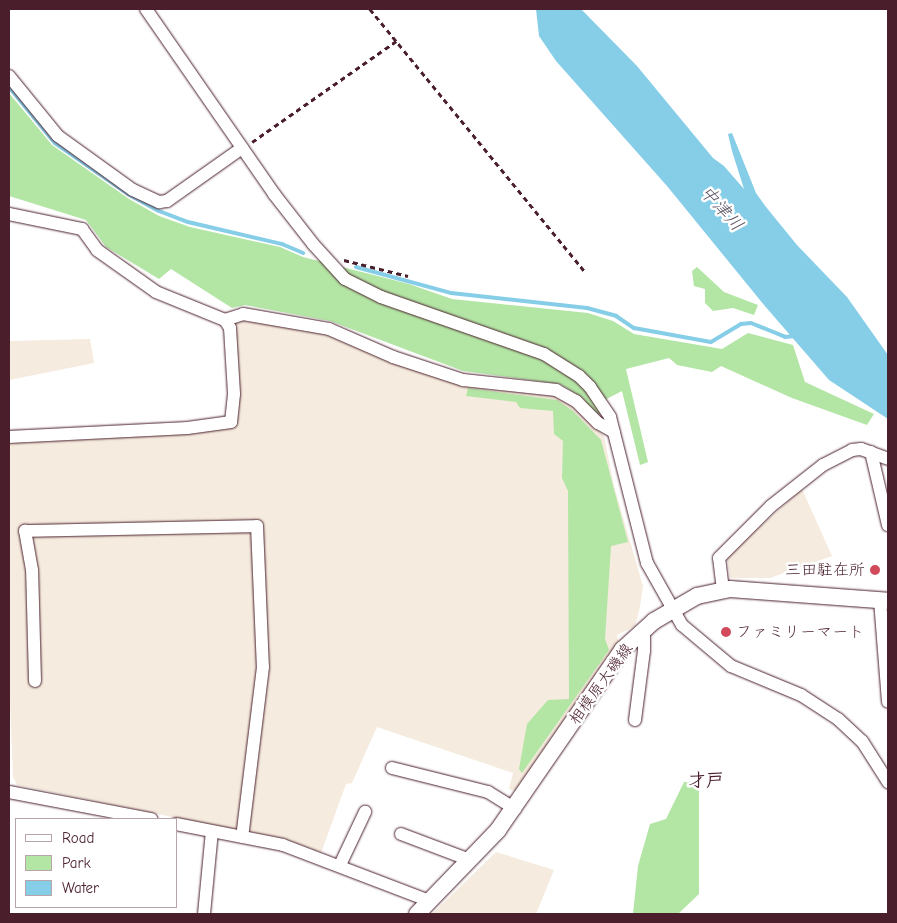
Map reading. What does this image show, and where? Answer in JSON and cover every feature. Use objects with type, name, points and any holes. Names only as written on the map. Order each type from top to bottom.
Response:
[{"type":"main road","name":"相模原大磯線","points":[[417,914],[470,860],[515,809],[622,650],[644,630],[672,610],[697,596],[723,590],[762,589],[884,600]]},
{"type":"street","points":[[146,9],[242,148],[344,279],[381,297],[514,342],[562,364],[579,376],[598,398],[614,432],[647,563],[672,610],[694,638],[725,662],[801,695],[827,711],[884,760],[888,782]]},
{"type":"street","points":[[9,76],[58,136],[133,190],[159,202],[166,201],[242,148]]},
{"type":"street","points":[[9,214],[82,229],[97,250],[156,292],[225,320],[230,328],[232,366],[231,422],[187,428],[9,437]]},
{"type":"street","points":[[225,320],[243,314],[329,329],[394,357],[463,380],[556,390],[576,401],[598,423],[614,432]]},
{"type":"street","points":[[723,590],[719,558],[771,506],[824,465],[852,450],[871,452],[888,459]]},
{"type":"street","points":[[871,452],[888,526]]},
{"type":"street","points":[[35,682],[32,570],[25,531],[257,526],[264,667],[242,837]]},
{"type":"street","points":[[884,600],[888,702]]},
{"type":"street","points":[[635,720],[644,651],[644,630]]},
{"type":"street","points":[[392,768],[432,772],[488,792],[515,809]]},
{"type":"street","points":[[9,792],[147,818]]},
{"type":"street","points":[[340,865],[351,825],[362,824],[365,812]]},
{"type":"street","points":[[178,824],[283,844],[430,900]]},
{"type":"street","points":[[204,914],[212,831]]},
{"type":"street","points":[[409,833],[470,860]]},
{"type":"path","points":[[370,9],[585,272]]},
{"type":"path","points":[[242,148],[396,41]]},
{"type":"path","points":[[329,262],[346,259],[408,276]]},
{"type":"shaded area","points":[[246,318],[325,333],[462,382],[557,395],[574,404],[604,436],[614,486],[643,586],[640,607],[635,626],[617,635],[619,646],[518,792],[509,789],[513,773],[377,727],[352,783],[346,784],[321,853],[289,841],[17,785],[13,777],[9,675],[9,442],[235,427],[239,396],[233,324]]},
{"type":"shaded area","points":[[90,339],[94,363],[9,380],[9,341]]},
{"type":"shaded area","points":[[802,489],[832,556],[770,578],[730,578],[727,556]]},
{"type":"shaded area","points":[[496,852],[554,870],[536,914],[432,914]]},
{"type":"green space","points":[[9,93],[52,145],[129,199],[159,216],[190,227],[280,247],[303,257],[409,284],[452,299],[588,313],[613,321],[634,334],[722,349],[748,333],[793,345],[805,382],[874,414],[867,425],[792,398],[721,366],[712,372],[677,365],[669,358],[626,369],[648,462],[640,465],[622,391],[595,405],[600,413],[597,417],[583,398],[560,384],[463,371],[330,321],[245,305],[232,308],[171,269],[159,279],[106,247],[86,220],[9,196]]},
{"type":"green space","points":[[697,267],[724,292],[758,305],[754,315],[733,308],[713,311],[705,303],[705,289],[694,286],[692,271]]},
{"type":"green space","points":[[468,388],[557,400],[573,411],[601,440],[628,542],[611,546],[605,639],[609,650],[522,773],[519,769],[527,724],[548,700],[569,699],[568,491],[562,478],[563,441],[554,434],[553,411],[520,408],[516,402],[466,396]]},
{"type":"green space","points":[[684,782],[699,784],[699,894],[678,914],[633,914],[638,866],[650,824],[666,819]]},
{"type":"water","name":"中津川","points":[[536,9],[581,9],[637,66],[713,158],[724,166],[744,189],[728,134],[732,133],[756,193],[797,245],[847,297],[888,355],[888,419],[829,380],[764,305],[667,186],[556,61],[539,36]]},
{"type":"waterway","points":[[9,87],[55,143],[128,194],[159,211],[188,222],[282,244],[303,253]]},
{"type":"waterway","points":[[356,267],[451,293],[587,308],[616,316],[634,328],[711,342],[741,324],[751,323],[785,337],[795,336]]},
{"type":"place","name":"三田駐在所","points":[[875,570]]},
{"type":"place","name":"ファミリーマート","points":[[726,632]]},
{"type":"district","name":"才戸","points":[[706,781]]}]
